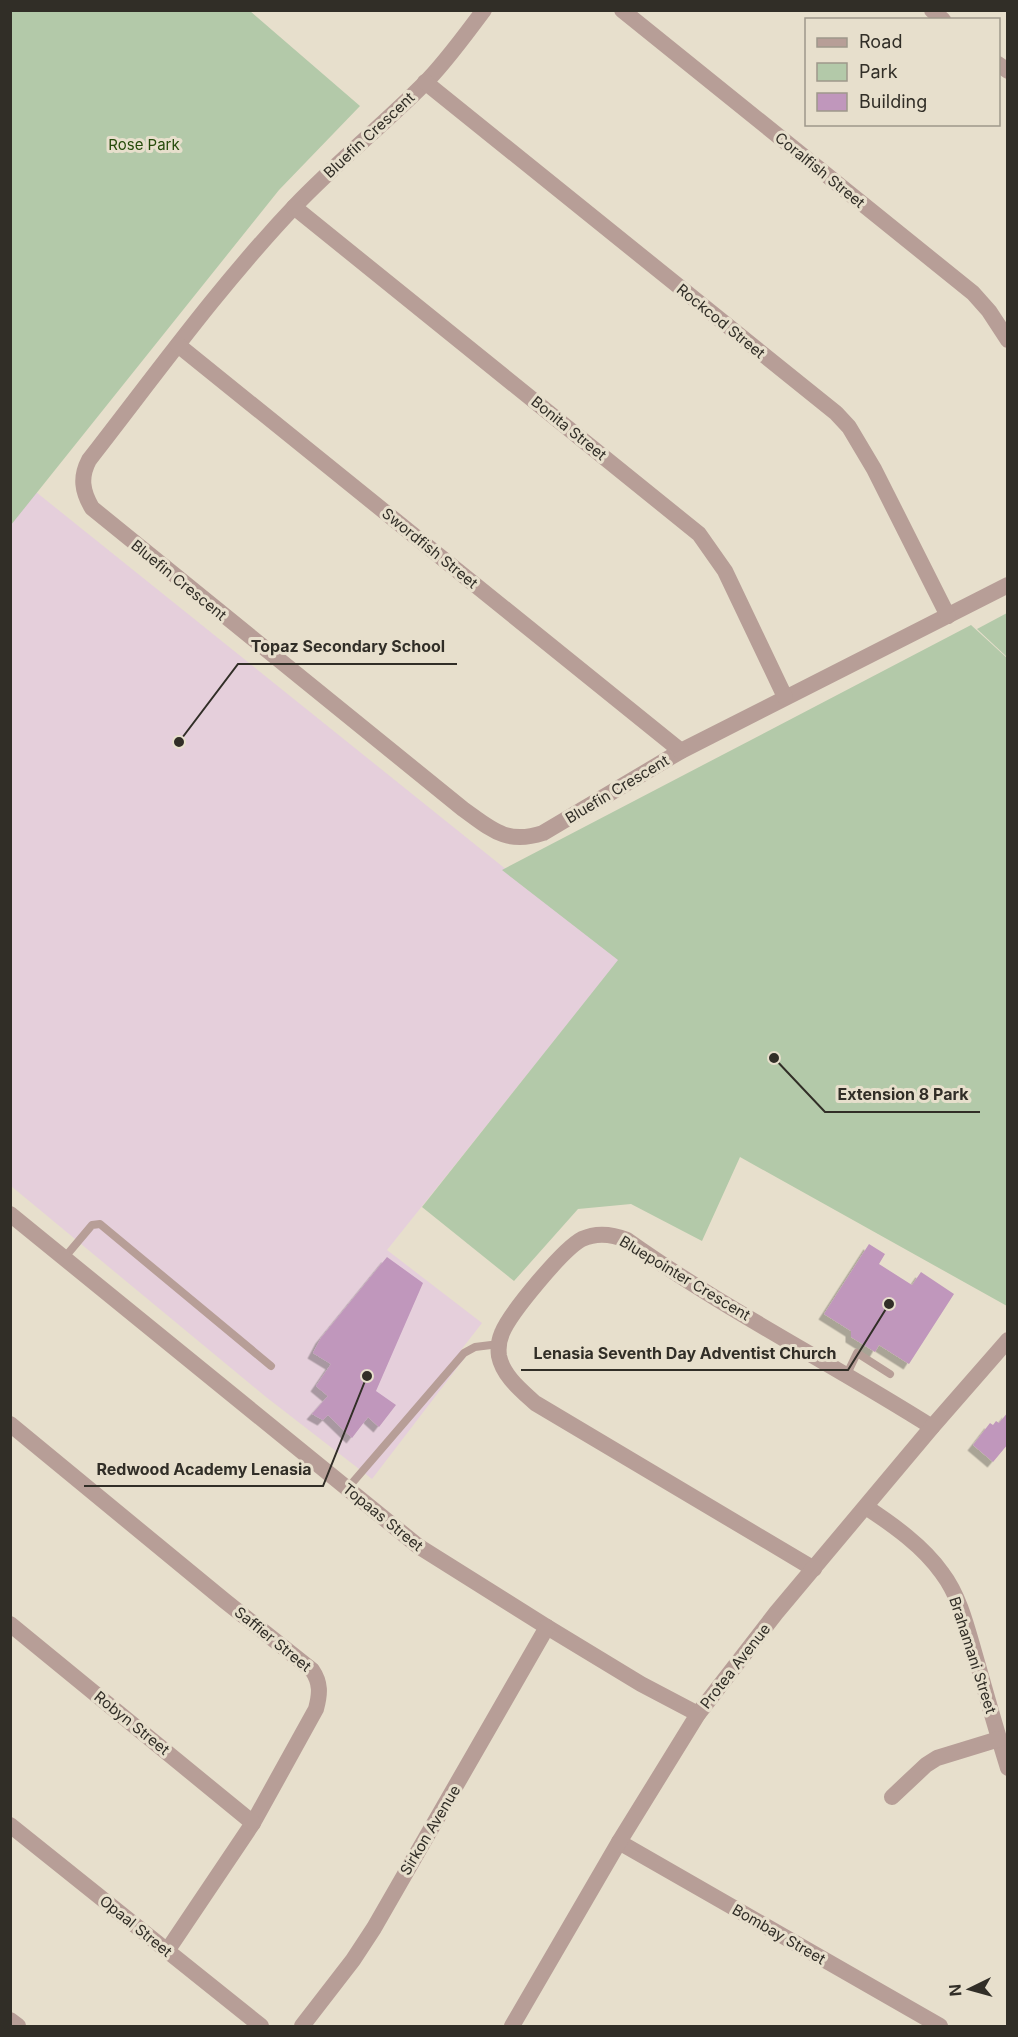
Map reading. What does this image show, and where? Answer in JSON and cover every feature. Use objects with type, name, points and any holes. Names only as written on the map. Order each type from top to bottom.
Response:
[{"type":"street","name":"Bluefin Crescent","points":[[484,10],[426,82],[323,176],[265,238],[178,345],[89,460],[82,478],[83,489],[92,508],[463,809],[498,833],[508,837],[531,837],[561,824],[681,751],[1008,585]]},
{"type":"street","name":"Coralfish Street","points":[[622,10],[973,293],[989,311],[1008,340]]},
{"type":"street","name":"Rockcod Street","points":[[426,82],[836,413],[854,434],[874,469],[948,616]]},
{"type":"street","name":"Bonita Street","points":[[294,207],[699,534],[725,571],[785,697]]},
{"type":"street","name":"Swordfish Street","points":[[178,345],[681,751]]},
{"type":"street","name":"Topaas Street","points":[[10,1214],[433,1557],[641,1684],[698,1714]]},
{"type":"street","name":"Bluepointer Crescent","points":[[499,1344],[509,1321],[542,1279],[573,1245],[584,1238],[606,1234],[627,1240],[696,1287],[847,1374],[932,1427]]},
{"type":"street","points":[[499,1344],[499,1356],[509,1377],[535,1403],[813,1569]]},
{"type":"street","name":"Protea Avenue","points":[[512,2026],[618,1842],[698,1714],[776,1613],[932,1427],[1006,1344]]},
{"type":"street","name":"Saffier Street","points":[[10,1424],[312,1670],[317,1677],[320,1695],[316,1709],[254,1823],[167,1951]]},
{"type":"street","name":"Brahamani Street","points":[[866,1507],[911,1541],[944,1575],[964,1617],[1008,1768]]},
{"type":"street","name":"Robyn Street","points":[[10,1624],[254,1823]]},
{"type":"street","name":"Sirkon Avenue","points":[[302,2026],[353,1960],[374,1928],[547,1627]]},
{"type":"street","points":[[892,1797],[926,1765],[937,1758],[999,1738]]},
{"type":"street","name":"Opaal Street","points":[[10,1825],[261,2026]]},
{"type":"street","name":"Bombay Street","points":[[618,1842],[940,2026]]},
{"type":"street","points":[[10,2020],[18,2026]]},
{"type":"lane","points":[[65,1257],[92,1225],[100,1224],[271,1366]]},
{"type":"lane","points":[[347,1489],[464,1353],[475,1347],[499,1344]]},
{"type":"lane","points":[[847,1374],[857,1353],[890,1374]]},
{"type":"shaded area","points":[[36,492],[619,960],[387,1250],[482,1323],[461,1350],[467,1355],[372,1479],[266,1397],[11,1186],[10,525]]},
{"type":"green space","name":"Rose Park","points":[[11,10],[250,11],[360,106],[279,190],[11,525]]},
{"type":"green space","points":[[1007,613],[1007,657],[977,629]]},
{"type":"green space","points":[[971,625],[1007,658],[1007,1306],[740,1157],[702,1241],[631,1204],[578,1209],[514,1281],[422,1207],[618,960],[502,870]]},
{"type":"building","points":[[869,1244],[885,1254],[879,1264],[912,1285],[921,1272],[954,1294],[909,1364],[879,1345],[875,1352],[851,1337],[851,1331],[824,1314]]},
{"type":"building","points":[[387,1257],[423,1283],[376,1391],[396,1405],[379,1427],[368,1417],[352,1438],[328,1415],[323,1420],[312,1414],[328,1396],[316,1386],[331,1364],[313,1353],[321,1338]]},
{"type":"building","points":[[1008,1412],[1008,1444],[993,1462],[973,1445],[990,1423],[993,1425],[996,1421],[999,1423]]},
{"type":"place","name":"Topaz Secondary School","points":[[179,742]]},
{"type":"place","name":"Extension 8 Park","points":[[774,1058]]},
{"type":"place","name":"Lenasia Seventh Day Adventist Church","points":[[889,1304]]},
{"type":"place","name":"Redwood Academy Lenasia","points":[[367,1376]]}]
